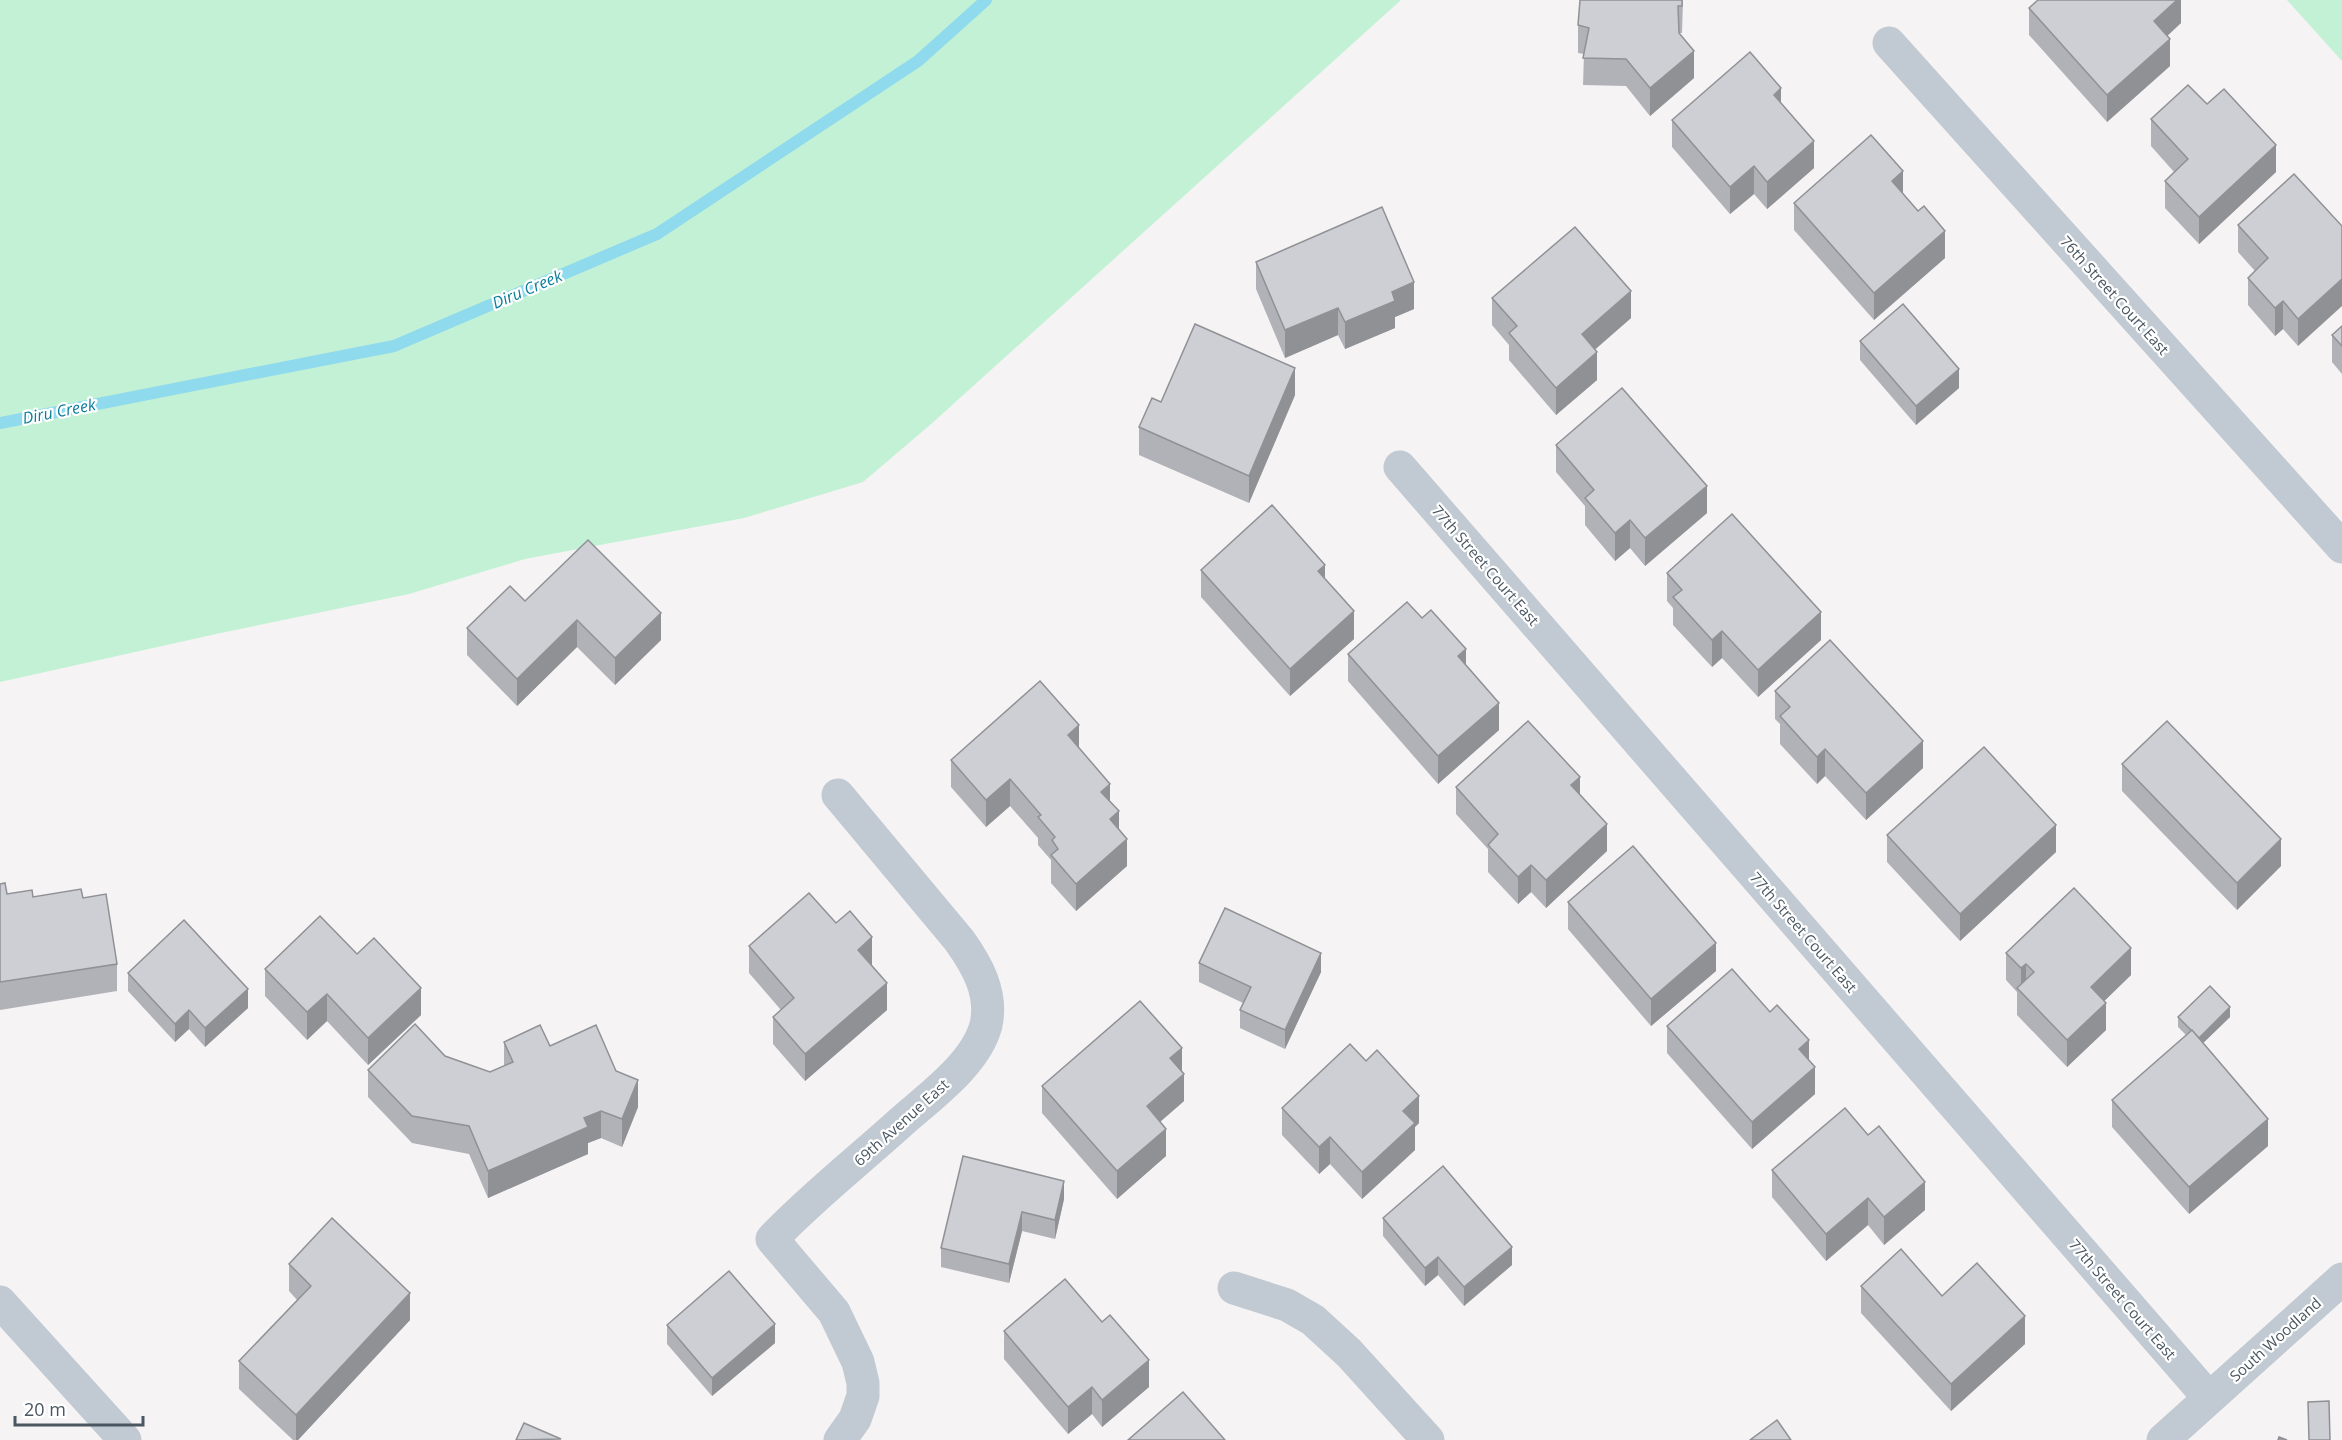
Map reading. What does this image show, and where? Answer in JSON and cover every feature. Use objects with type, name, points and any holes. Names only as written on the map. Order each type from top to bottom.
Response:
[{"type":"street","name":"76th Street Court East","points":[[1889,43],[2342,547]]},
{"type":"street","name":"77th Street Court East","points":[[1400,467],[2209,1398]]},
{"type":"street","name":"69th Avenue East","points":[[838,795],[959,940],[981,975],[987,994],[986,1025],[975,1048],[949,1079],[772,1239],[834,1312],[858,1362],[863,1383],[863,1396],[855,1419],[840,1440]]},
{"type":"street","name":"South Woodland","points":[[2163,1440],[2342,1279]]},
{"type":"street","points":[[1234,1288],[1287,1305],[1320,1325],[1349,1353],[1428,1440]]},
{"type":"street","points":[[0,1302],[125,1440]]},
{"type":"green space","points":[[0,0],[1401,0],[930,425],[863,482],[744,518],[525,559],[409,594],[0,682]]},
{"type":"green space","points":[[2287,0],[2342,0],[2342,61]]},
{"type":"building","points":[[1580,0],[1682,0],[1682,6],[1678,6],[1679,33],[1694,51],[1650,88],[1626,59],[1583,58],[1589,28],[1578,25]]},
{"type":"building","points":[[2038,0],[2177,0],[2154,21],[2170,39],[2107,95],[2029,8]]},
{"type":"building","points":[[1750,52],[1781,88],[1774,95],[1814,141],[1767,182],[1754,166],[1730,187],[1672,120]]},
{"type":"building","points":[[2188,85],[2207,104],[2224,89],[2276,145],[2199,217],[2165,181],[2188,159],[2151,119]]},
{"type":"building","points":[[1871,135],[1903,171],[1892,181],[1918,211],[1924,206],[1945,231],[1874,293],[1794,203]]},
{"type":"building","points":[[2294,174],[2342,226],[2342,279],[2298,319],[2283,301],[2275,308],[2248,278],[2268,258],[2238,225]]},
{"type":"building","points":[[1382,207],[1414,282],[1392,292],[1395,301],[1345,322],[1338,308],[1285,330],[1256,262]]},
{"type":"building","points":[[1575,227],[1631,291],[1582,334],[1597,352],[1556,388],[1509,333],[1517,326],[1492,298]]},
{"type":"building","points":[[1903,304],[1959,369],[1916,406],[1860,341]]},
{"type":"building","points":[[1195,324],[1295,368],[1249,476],[1139,427],[1152,398],[1161,402]]},
{"type":"building","points":[[2342,326],[2342,346],[2332,335]]},
{"type":"building","points":[[1622,388],[1707,486],[1645,538],[1630,520],[1615,533],[1585,498],[1594,490],[1556,445]]},
{"type":"building","points":[[1272,505],[1325,565],[1318,571],[1354,611],[1290,669],[1201,570]]},
{"type":"building","points":[[1732,514],[1821,612],[1758,670],[1722,631],[1712,640],[1673,597],[1682,590],[1667,573]]},
{"type":"building","points":[[588,540],[661,613],[615,658],[577,620],[517,679],[467,628],[510,586],[525,601]]},
{"type":"building","points":[[1407,602],[1422,618],[1431,610],[1466,649],[1458,656],[1499,703],[1438,756],[1348,654]]},
{"type":"building","points":[[1830,640],[1923,741],[1866,793],[1825,749],[1817,757],[1780,716],[1790,707],[1775,691]]},
{"type":"building","points":[[1040,681],[1079,725],[1068,735],[1110,784],[1101,792],[1119,811],[1110,819],[1127,839],[1076,884],[1051,855],[1058,849],[1052,840],[1055,837],[1038,817],[1041,815],[1010,779],[986,800],[951,760]]},
{"type":"building","points":[[1528,721],[1580,777],[1571,785],[1607,824],[1546,880],[1531,865],[1518,877],[1488,845],[1498,834],[1456,787]]},
{"type":"building","points":[[2167,721],[2281,839],[2237,883],[2122,764]]},
{"type":"building","points":[[1984,747],[2056,825],[1960,914],[1887,835]]},
{"type":"building","points":[[1633,846],[1716,943],[1651,999],[1568,902]]},
{"type":"building","points":[[5,883],[7,894],[32,890],[33,897],[81,889],[83,898],[106,894],[117,964],[0,982],[0,884]]},
{"type":"building","points":[[2074,888],[2131,948],[2091,987],[2106,1003],[2067,1040],[2017,988],[2034,972],[2026,964],[2021,968],[2006,953]]},
{"type":"building","points":[[809,893],[836,923],[850,911],[872,937],[858,950],[887,983],[805,1054],[773,1017],[794,998],[749,946]]},
{"type":"building","points":[[1225,908],[1321,953],[1285,1030],[1240,1010],[1251,987],[1199,963]]},
{"type":"building","points":[[320,916],[357,954],[374,938],[421,988],[368,1038],[327,994],[307,1012],[265,969]]},
{"type":"building","points":[[184,920],[248,989],[205,1028],[189,1010],[175,1024],[128,973]]},
{"type":"building","points":[[1732,969],[1770,1012],[1777,1005],[1809,1040],[1799,1049],[1815,1067],[1752,1122],[1667,1026]]},
{"type":"building","points":[[2210,986],[2230,1007],[2199,1038],[2178,1017]]},
{"type":"building","points":[[1140,1001],[1182,1048],[1170,1058],[1184,1074],[1147,1106],[1166,1129],[1117,1171],[1042,1086]]},
{"type":"building","points":[[415,1024],[445,1056],[490,1072],[513,1062],[504,1042],[540,1025],[550,1046],[596,1025],[616,1071],[638,1080],[622,1119],[601,1111],[584,1118],[588,1127],[488,1171],[469,1126],[412,1116],[368,1070]]},
{"type":"building","points":[[2192,1030],[2268,1119],[2189,1187],[2112,1100]]},
{"type":"building","points":[[1350,1044],[1366,1061],[1377,1050],[1419,1096],[1403,1111],[1415,1123],[1362,1172],[1330,1137],[1319,1147],[1282,1108]]},
{"type":"building","points":[[1845,1108],[1868,1135],[1879,1126],[1925,1182],[1884,1217],[1868,1198],[1826,1234],[1772,1170]]},
{"type":"building","points":[[963,1156],[1064,1181],[1055,1220],[1022,1212],[1009,1264],[941,1248]]},
{"type":"building","points":[[1443,1166],[1512,1247],[1464,1287],[1438,1257],[1425,1268],[1383,1218]]},
{"type":"building","points":[[332,1218],[410,1293],[296,1415],[239,1361],[311,1286],[289,1264]]},
{"type":"building","points":[[1901,1249],[1942,1296],[1977,1263],[2025,1316],[1951,1384],[1861,1286]]},
{"type":"building","points":[[729,1271],[775,1324],[712,1378],[667,1325]]},
{"type":"building","points":[[1065,1279],[1102,1322],[1110,1315],[1149,1360],[1102,1400],[1092,1387],[1068,1407],[1004,1331]]},
{"type":"building","points":[[1183,1392],[1225,1440],[1128,1440]]},
{"type":"building","points":[[2329,1401],[2330,1440],[2309,1440],[2308,1402]]},
{"type":"building","points":[[1777,1420],[1791,1440],[1750,1440]]},
{"type":"building","points":[[524,1423],[561,1439],[516,1440]]},
{"type":"waterway","name":"Diru Creek","points":[[0,423],[394,346],[657,234],[918,61],[986,0]]}]
